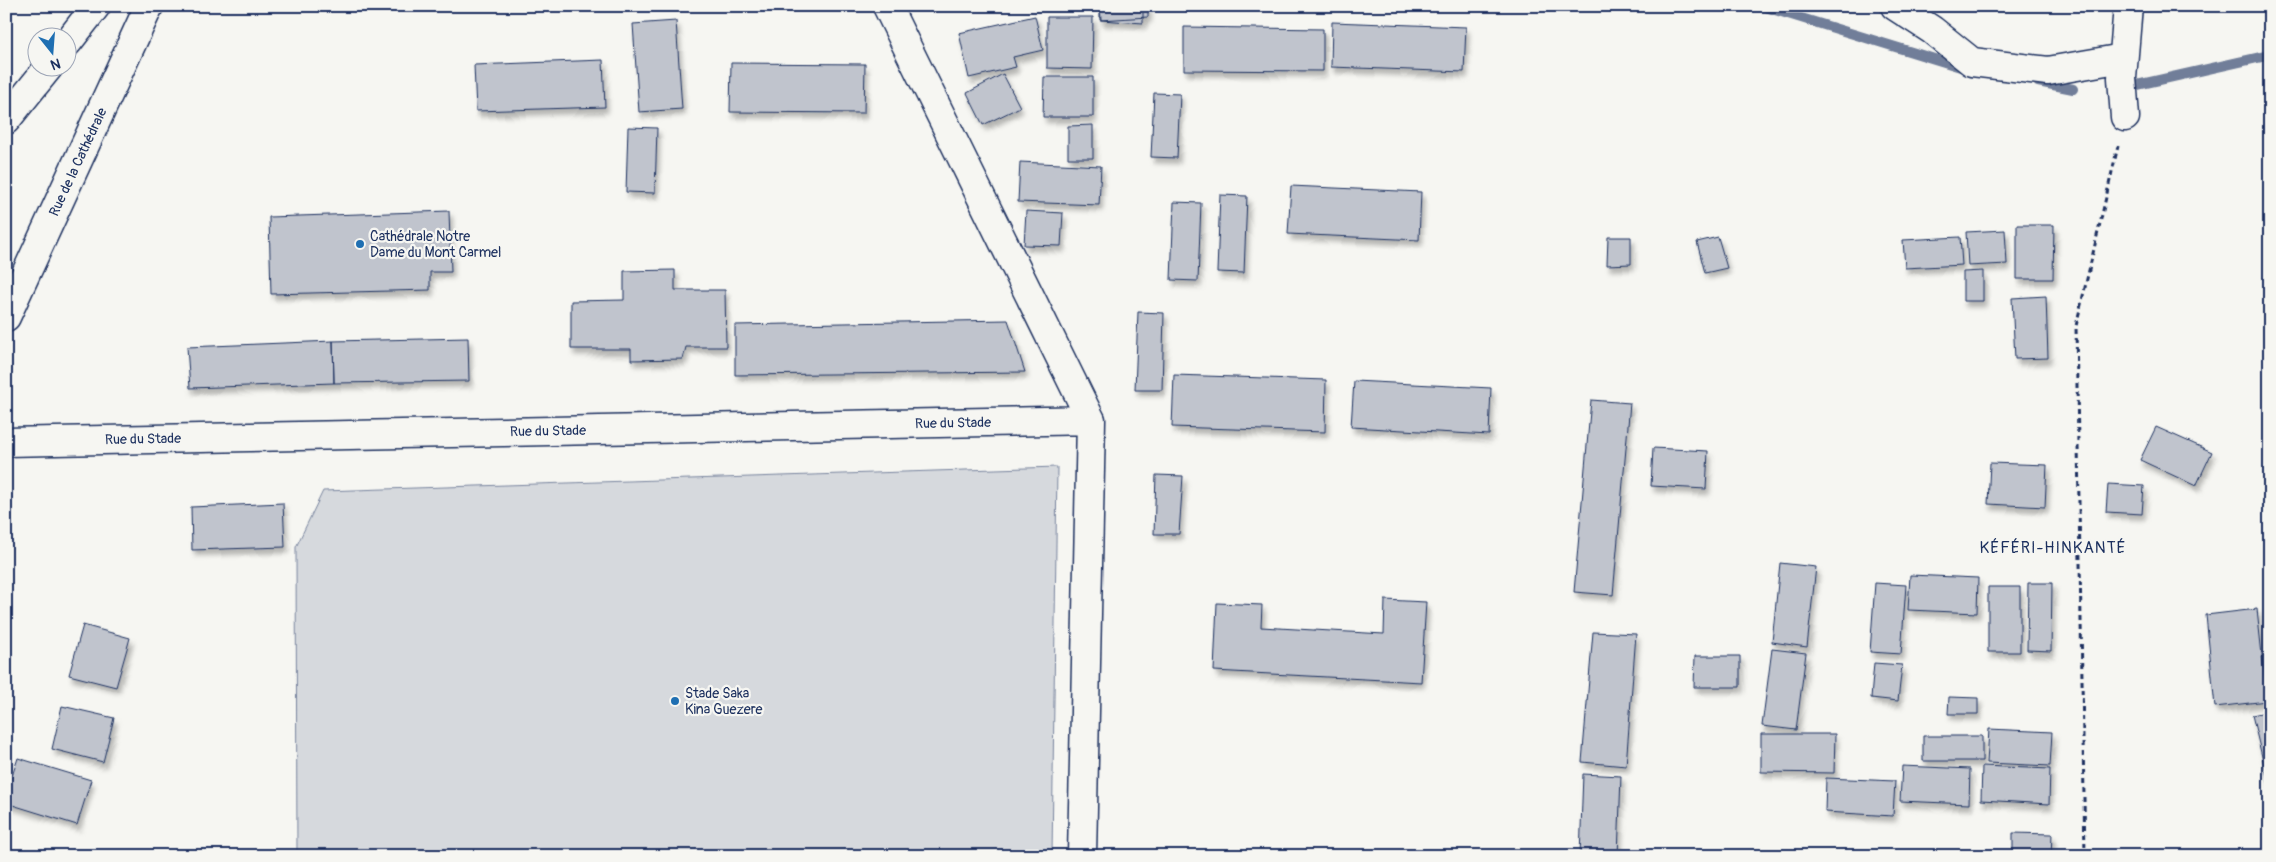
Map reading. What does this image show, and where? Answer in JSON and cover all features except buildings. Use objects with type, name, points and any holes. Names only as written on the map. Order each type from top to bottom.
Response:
[{"type":"street","points":[[78,29],[96,6]]},
{"type":"street","name":"Rue de la Cathédrale","points":[[6,317],[149,6]]},
{"type":"street","points":[[887,6],[1091,420],[1082,856]]},
{"type":"street","points":[[1895,6],[1932,30],[1972,62],[2048,71],[2123,58]]},
{"type":"street","points":[[2125,117],[2123,58],[2128,6]]},
{"type":"street","points":[[6,120],[40,78]]},
{"type":"street","name":"Rue du Stade","points":[[6,442],[1091,420]]},
{"type":"path","points":[[2085,856],[2076,326],[2125,117]]},
{"type":"shaded area","name":"Stade Saka Kina Guezere","points":[[1057,467],[1052,856],[297,856],[296,547],[323,491]]},
{"type":"waterway","points":[[1762,6],[1967,69]]},
{"type":"waterway","points":[[2137,85],[2270,55]]},
{"type":"waterway","points":[[2038,82],[2073,89]]},
{"type":"place","name":"Cathédrale Notre Dame du Mont Carmel","points":[[360,244]]},
{"type":"place","name":"Stade Saka Kina Guezere","points":[[675,701]]},
{"type":"district","name":"KÉFÉRI-HINKANTÉ","points":[[2053,548]]}]
